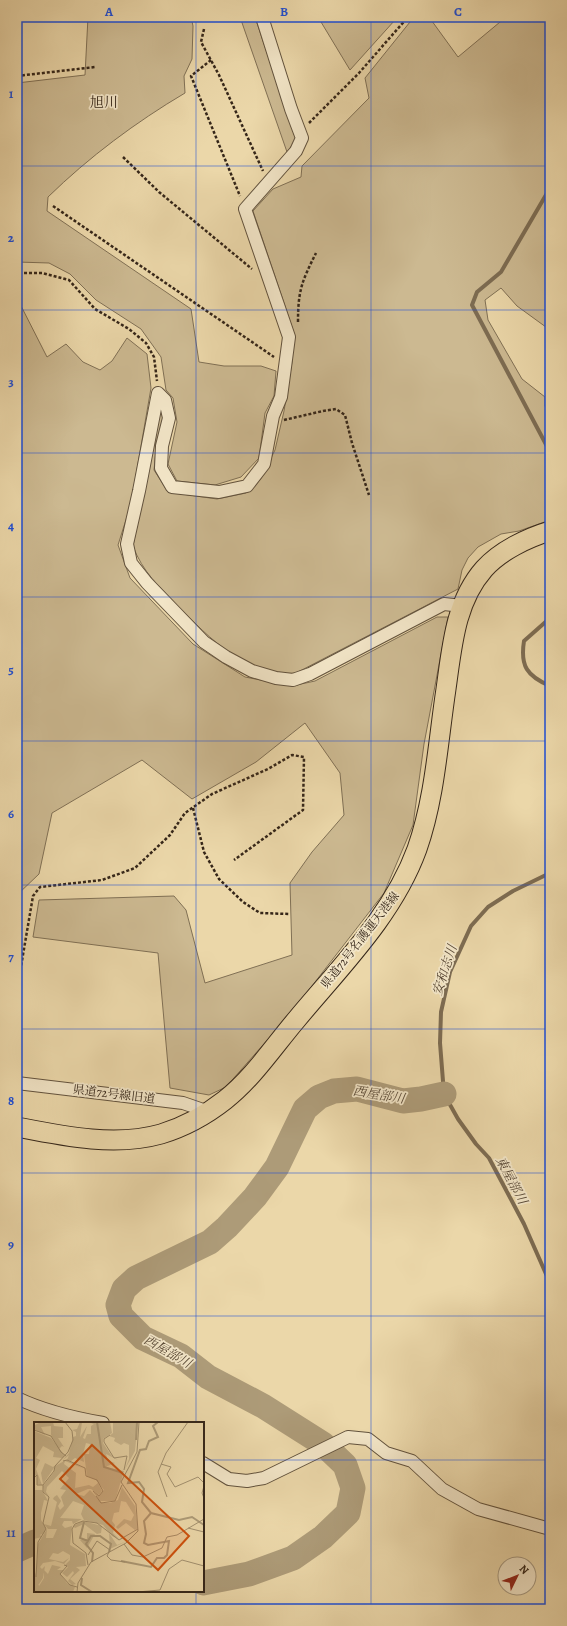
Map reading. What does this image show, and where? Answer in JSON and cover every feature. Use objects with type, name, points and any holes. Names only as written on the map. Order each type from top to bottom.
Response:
[{"type":"main road","name":"県道72号名護運天港線","points":[[17,1127],[60,1135],[115,1140],[159,1134],[181,1127],[209,1112],[226,1099],[254,1071],[367,935],[401,886],[416,849],[428,810],[448,672],[462,606],[485,568],[503,554],[533,536],[550,531]]},
{"type":"street","points":[[158,393],[165,400],[169,418],[162,446],[161,468],[172,487],[219,492],[247,486],[264,464],[272,422],[281,397],[289,338],[273,286],[245,209],[296,151],[302,138],[291,109],[262,17]]},
{"type":"street","points":[[158,393],[139,491],[126,544],[131,563],[147,583],[204,642],[252,671],[276,678],[293,680],[310,674],[444,604],[462,606]]},
{"type":"street","name":"県道72号線旧道","points":[[17,1082],[183,1103],[209,1112]]},
{"type":"street","points":[[17,1398],[37,1408],[98,1422]]},
{"type":"street","points":[[204,1464],[229,1479],[247,1481],[264,1478],[296,1464],[348,1437],[368,1439],[386,1453],[412,1461],[442,1489],[478,1509],[550,1529]]},
{"type":"path","points":[[17,18],[28,17]]},
{"type":"path","points":[[300,131],[359,73],[408,17]]},
{"type":"path","points":[[204,29],[202,42],[268,183]]},
{"type":"path","points":[[211,60],[190,76],[245,209]]},
{"type":"path","points":[[17,76],[95,67]]},
{"type":"path","points":[[124,158],[159,192],[273,286]]},
{"type":"path","points":[[53,206],[286,365]]},
{"type":"path","points":[[24,273],[42,273],[69,280],[95,309],[129,329],[146,344],[154,357],[158,393]]},
{"type":"path","points":[[272,422],[336,409],[345,415],[352,443],[369,495]]},
{"type":"path","points":[[17,990],[33,896],[40,887],[102,880],[135,868],[170,835],[185,813],[212,794],[268,769],[292,755],[304,757],[303,810],[234,860]]},
{"type":"path","points":[[193,808],[204,852],[219,879],[243,902],[260,913],[289,914]]},
{"type":"shaded area","points":[[88,17],[191,17],[193,26],[192,59],[184,76],[185,93],[131,128],[96,154],[48,197],[47,211],[191,309],[199,362],[224,366],[261,366],[276,371],[274,396],[265,413],[259,458],[241,477],[215,485],[177,481],[168,464],[177,422],[173,398],[166,390],[161,357],[141,329],[96,300],[70,274],[49,263],[17,262],[17,83],[85,75]]},
{"type":"shaded area","points":[[240,17],[255,17],[296,140],[287,152]]},
{"type":"shaded area","points":[[318,17],[396,17],[395,20],[350,70]]},
{"type":"shaded area","points":[[414,17],[429,17],[458,57],[506,17],[550,17],[550,330],[517,306],[501,288],[485,300],[488,320],[522,379],[545,397],[545,406],[550,416],[550,520],[519,531],[501,534],[478,547],[468,558],[462,570],[458,589],[296,673],[279,673],[246,663],[216,642],[202,630],[158,586],[141,563],[133,546],[161,403],[166,416],[157,441],[154,470],[168,492],[217,499],[246,493],[260,480],[275,450],[284,411],[292,362],[293,330],[253,211],[273,189],[301,177],[302,166],[369,98],[365,78]]},
{"type":"shaded area","points":[[17,298],[47,357],[66,344],[83,362],[100,370],[112,361],[127,338],[147,354],[151,388],[131,504],[118,545],[130,578],[193,644],[245,677],[292,686],[315,681],[437,617],[448,617],[424,744],[413,825],[384,893],[291,1013],[226,1087],[209,1095],[170,1088],[158,953],[33,937],[39,900],[174,896],[186,910],[205,983],[292,955],[290,883],[312,852],[344,815],[340,773],[305,723],[256,762],[192,799],[142,760],[52,813],[39,874],[17,895]]},
{"type":"waterway","points":[[550,188],[501,272],[477,292],[472,305],[550,452]]},
{"type":"waterway","name":"安和志川","points":[[550,618],[524,641],[523,650],[524,664],[527,669],[536,678],[550,686]]},
{"type":"waterway","name":"安和志川","points":[[550,873],[513,891],[488,907],[471,926],[450,972],[441,1012],[440,1043],[444,1094],[458,1119],[476,1144],[489,1158],[524,1224],[550,1283]]},
{"type":"waterway","name":"西屋部川","points":[[204,1583],[249,1574],[293,1558],[323,1537],[348,1513],[353,1488],[345,1465],[323,1444],[263,1406],[208,1377],[181,1356],[143,1338],[121,1316],[118,1305],[124,1289],[136,1278],[210,1242],[227,1227],[255,1197],[277,1167],[305,1109],[319,1097],[334,1091],[357,1089],[403,1101],[444,1094]]},
{"type":"waterway","name":"西屋部川","points":[[17,1550],[34,1542]]},
{"type":"district","name":"旭川","points":[[104,102]]},
{"type":"water label","name":"東屋部川","points":[[512,1180]]}]
